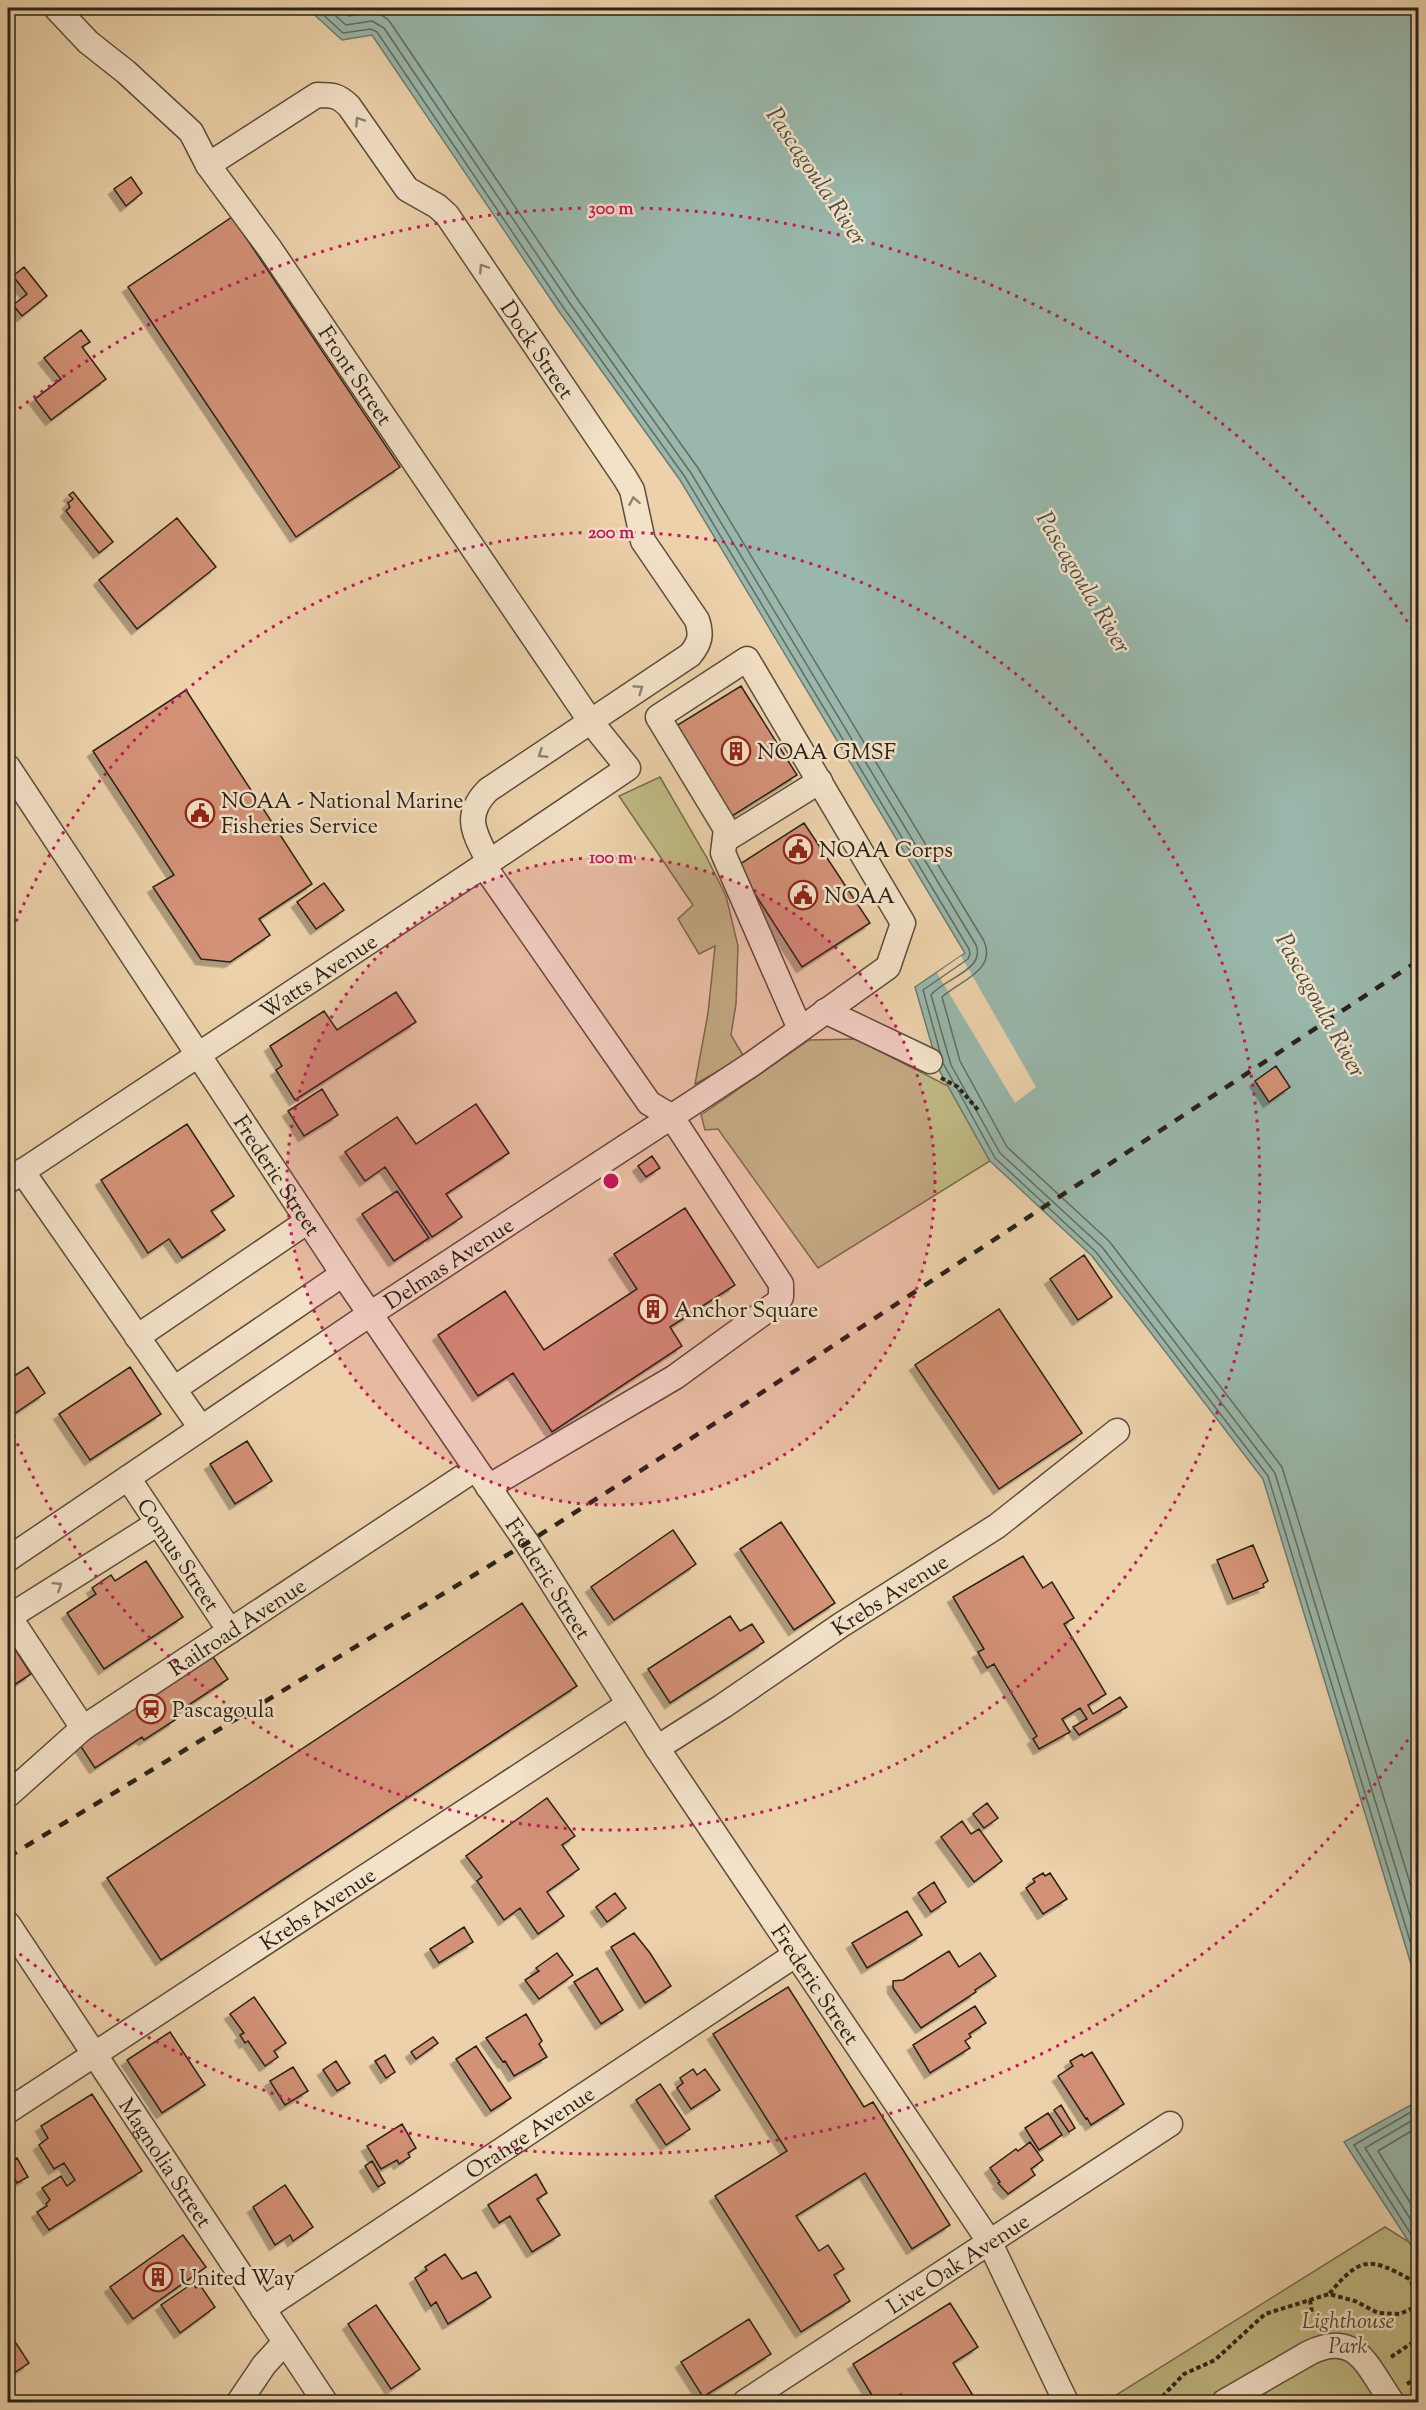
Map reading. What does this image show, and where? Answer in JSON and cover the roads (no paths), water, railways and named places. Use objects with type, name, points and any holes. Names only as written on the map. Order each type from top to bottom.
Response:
[{"type":"street","name":"Front Street","points":[[56,8],[88,42],[126,72],[191,132],[208,165],[270,249],[591,722],[628,768]]},
{"type":"street","name":"Dock Street","points":[[208,165],[317,95],[333,94],[341,97],[349,106],[407,189],[437,207],[453,225],[625,478],[632,490],[643,541],[697,620],[701,633],[698,646],[690,656],[591,722]]},
{"type":"street","points":[[725,840],[820,781],[747,659],[658,717],[726,829],[723,853],[800,1029]]},
{"type":"street","points":[[591,722],[488,790],[478,800],[473,815],[472,829],[487,864],[649,1102],[671,1116]]},
{"type":"street","name":"Watts Avenue","points":[[15,1176],[628,768]]},
{"type":"street","name":"Frederic Street","points":[[9,772],[343,1274],[527,1543],[657,1748],[989,2241],[1066,2403]]},
{"type":"street","name":"Delmas Avenue","points":[[8,1559],[370,1314],[671,1116],[888,966],[903,923],[820,781]]},
{"type":"street","points":[[825,1011],[935,1069]]},
{"type":"street","name":"Railroad Avenue","points":[[8,1795],[84,1728],[230,1631],[482,1478],[675,1377],[777,1303],[781,1297],[782,1284],[671,1116]]},
{"type":"street","points":[[15,1176],[137,1336],[201,1428]]},
{"type":"street","points":[[137,1336],[308,1221]]},
{"type":"street","points":[[174,1389],[343,1274]]},
{"type":"street","name":"Krebs Avenue","points":[[657,1748],[841,1625],[997,1526],[1117,1431]]},
{"type":"street","name":"Comus Street","points":[[128,1478],[230,1631]]},
{"type":"street","points":[[84,1728],[8,1616],[158,1523]]},
{"type":"street","name":"Krebs Avenue","points":[[8,2111],[629,1704]]},
{"type":"street","name":"Magnolia Street","points":[[8,1924],[325,2403]]},
{"type":"street","name":"Orange Avenue","points":[[263,2308],[795,1955]]},
{"type":"street","name":"Live Oak Avenue","points":[[746,2403],[1170,2124]]},
{"type":"street","points":[[239,2403],[264,2365],[285,2342]]},
{"type":"street","points":[[1224,2403],[1309,2353],[1324,2346],[1336,2344],[1356,2352],[1400,2393]]},
{"type":"water","name":"Pascagoula River","points":[[307,8],[1418,8],[1418,1987],[1263,1479],[1092,1256],[990,1161],[939,1070],[915,987],[965,953],[680,480],[558,310],[372,35],[342,40]]},
{"type":"water","points":[[1418,2101],[1418,2256],[1344,2142]]},
{"type":"railway","points":[[8,1857],[527,1543],[720,1420],[1418,961]]},
{"type":"place","name":"NOAA GMSF","points":[[736,751]]},
{"type":"place","name":"NOAA - National Marine Fisheries Service","points":[[200,813]]},
{"type":"place","name":"NOAA Corps","points":[[798,849]]},
{"type":"place","name":"NOAA","points":[[803,895]]},
{"type":"place","name":"Anchor Square","points":[[653,1309]]},
{"type":"place","name":"Pascagoula","points":[[151,1709]]},
{"type":"place","name":"United Way","points":[[158,2277]]},
{"type":"park label","name":"Lighthouse Park","points":[[1348,2332]]}]
